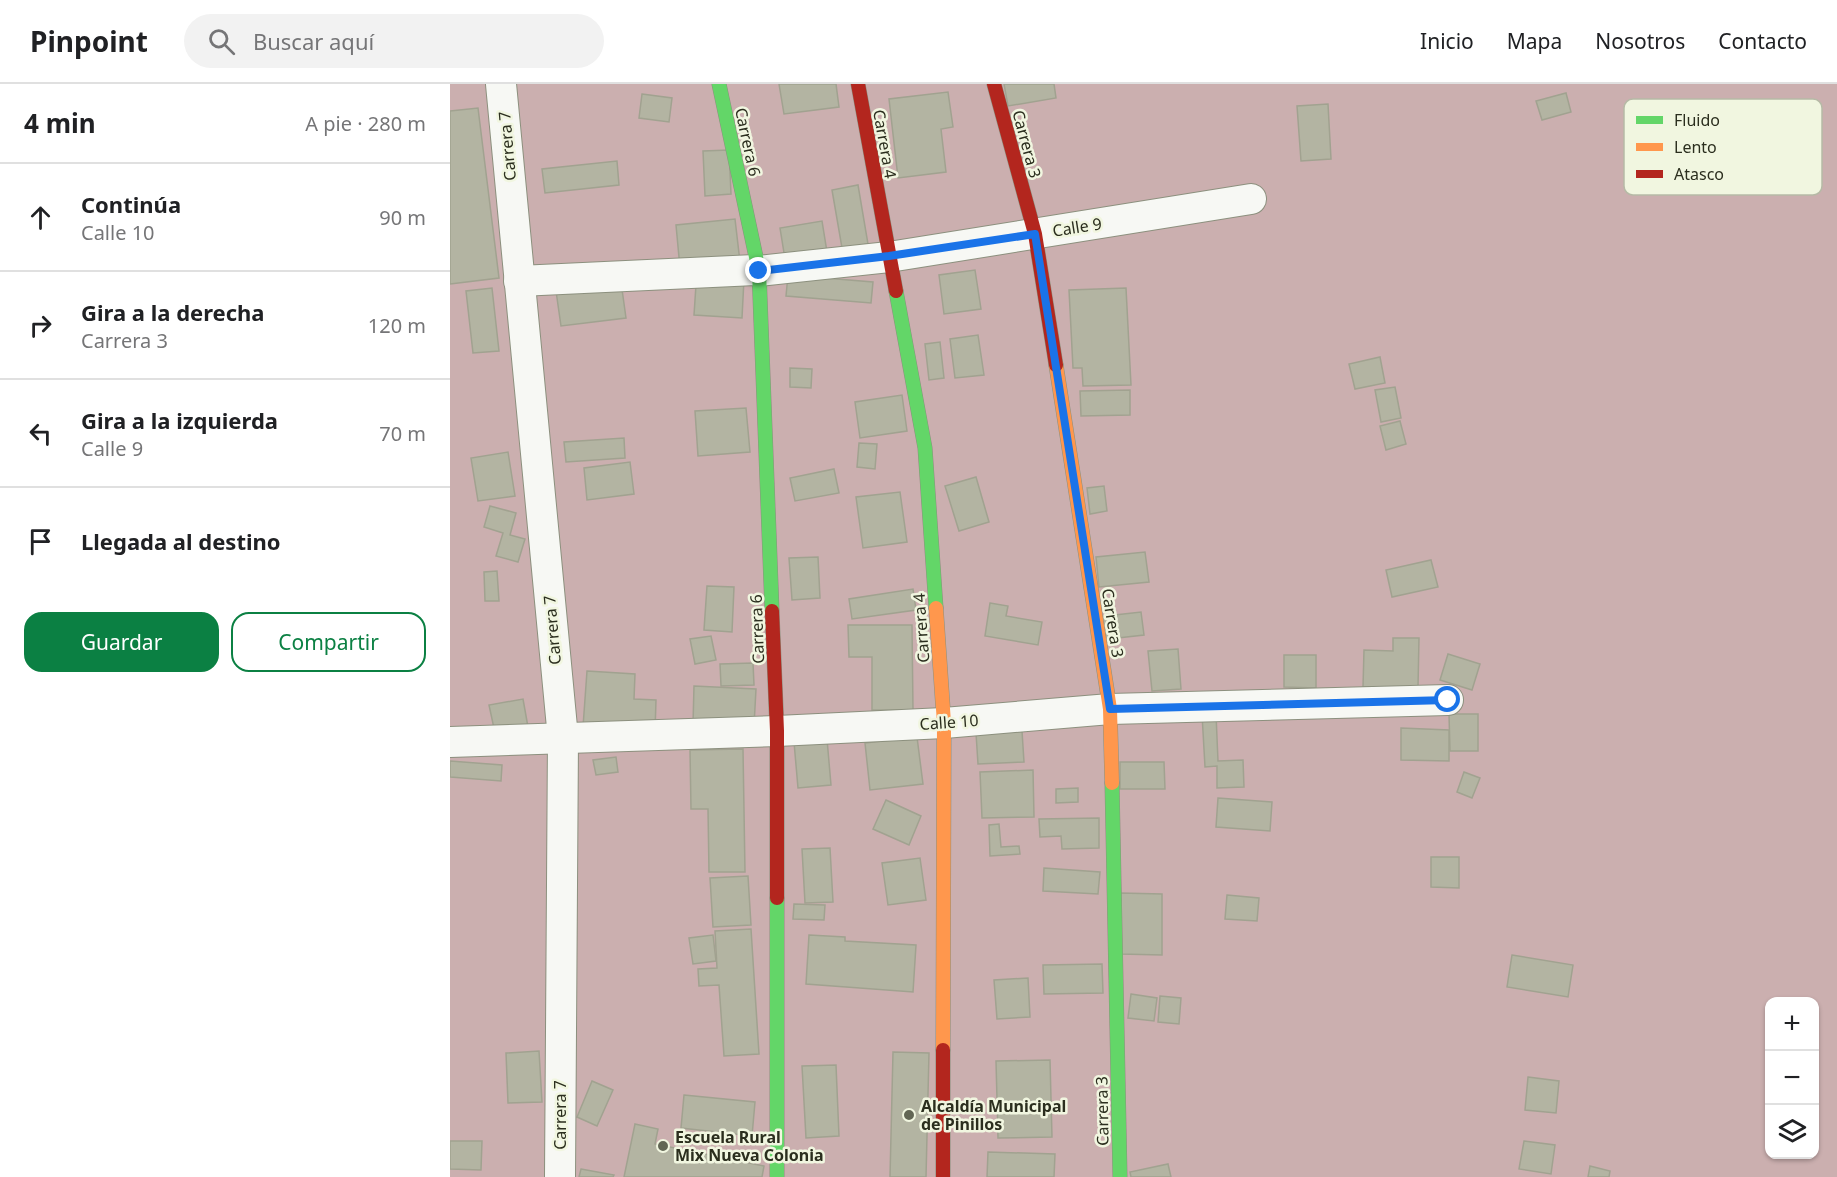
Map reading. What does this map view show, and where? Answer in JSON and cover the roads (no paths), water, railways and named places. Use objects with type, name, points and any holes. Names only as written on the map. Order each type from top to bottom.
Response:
[{"type":"street","name":"Carrera 7","points":[[501,84],[563,738],[560,1177]]},
{"type":"street","name":"Carrera 6","points":[[719,84],[759,271],[777,731],[777,1177]]},
{"type":"street","name":"Carrera 4","points":[[858,84],[925,448],[944,723],[943,1177]]},
{"type":"street","name":"Carrera 3","points":[[994,84],[1035,234],[1110,709],[1120,1177]]},
{"type":"street","name":"Calle 9","points":[[519,281],[759,271],[889,256],[1251,199]]},
{"type":"street","name":"Calle 10","points":[[450,742],[944,723],[1110,709],[1448,700]]},
{"type":"place","name":"Alcaldía Municipal de Pinillos","points":[[909,1115]]},
{"type":"place","name":"Escuela Rural Mix Nueva Colonia","points":[[663,1146]]}]
